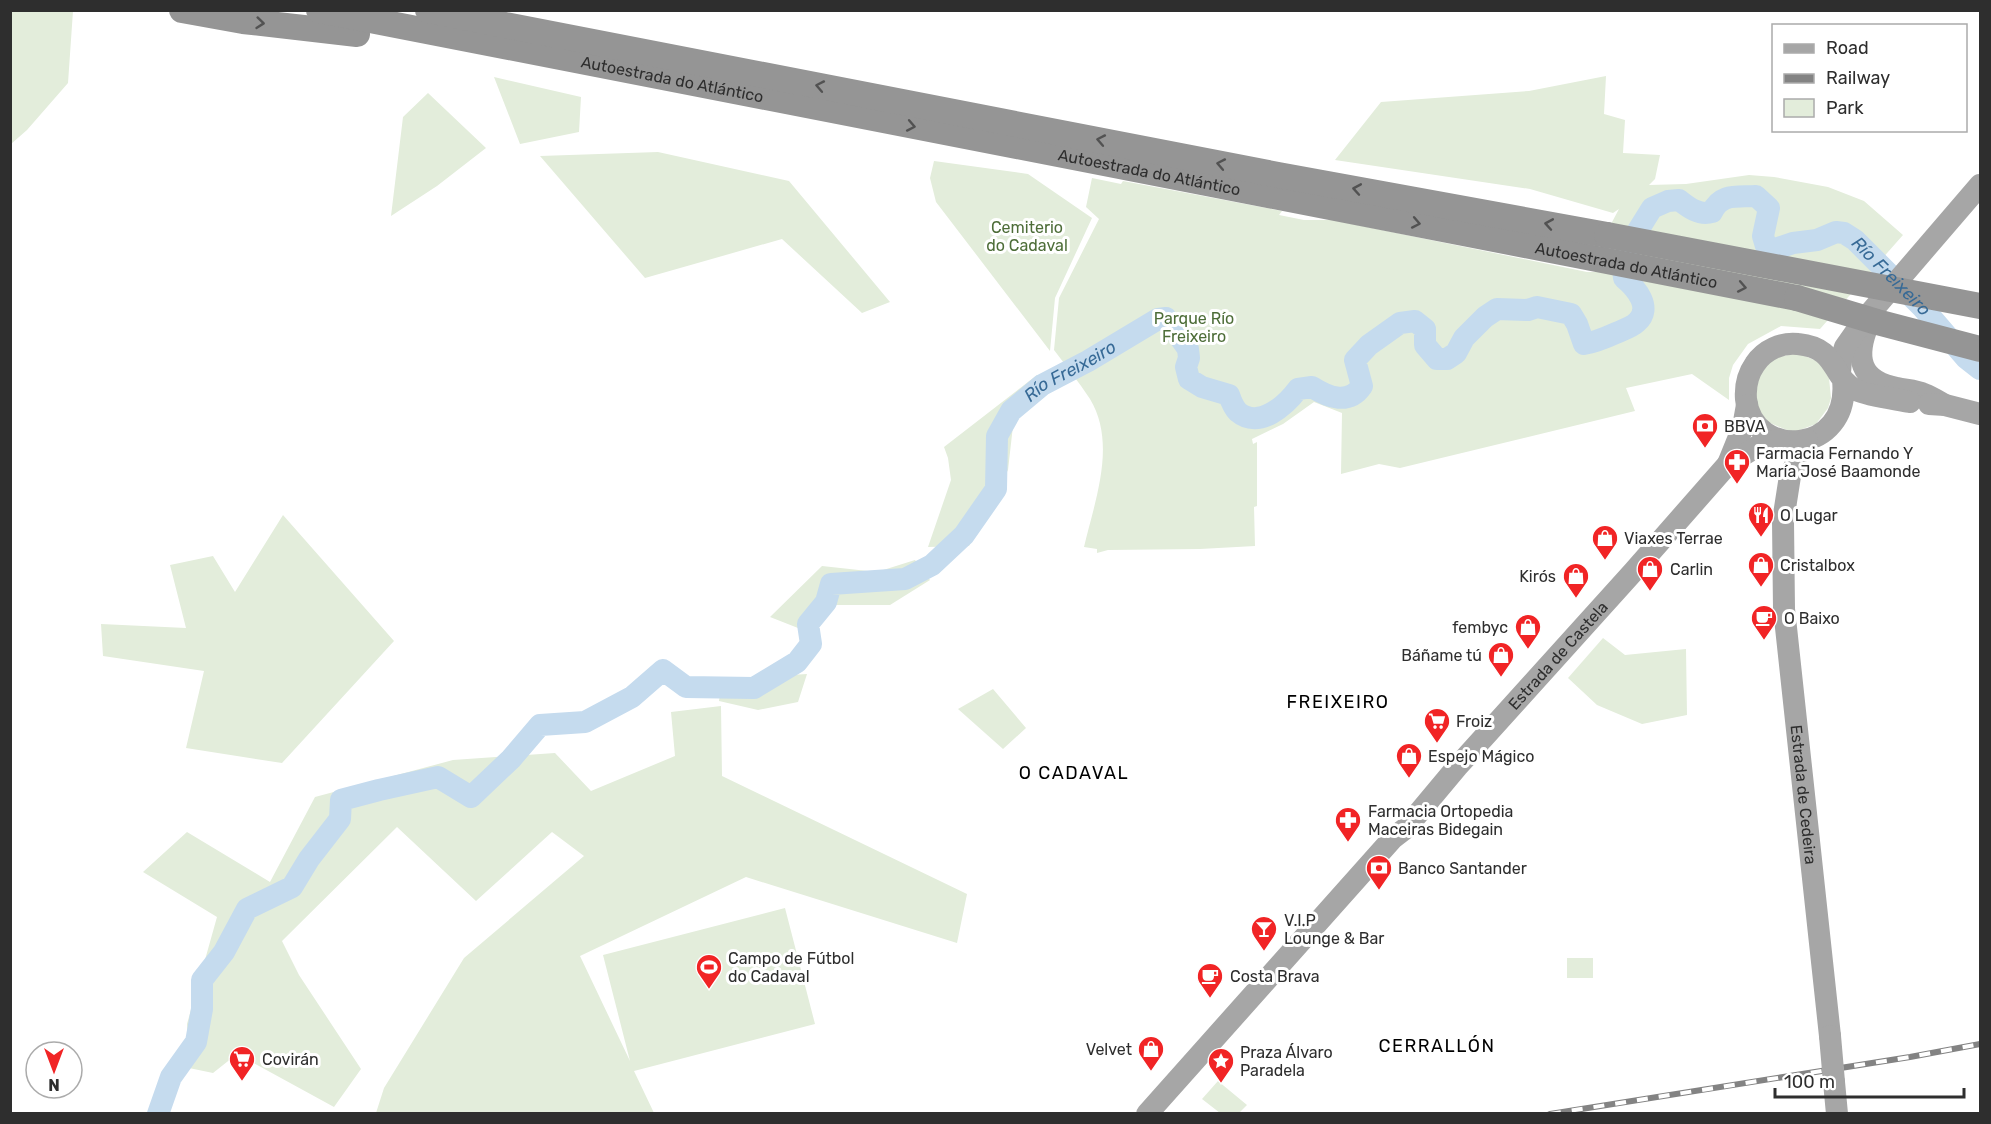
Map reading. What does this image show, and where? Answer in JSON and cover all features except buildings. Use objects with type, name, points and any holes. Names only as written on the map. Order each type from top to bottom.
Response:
[{"type":"highway","points":[[182,10],[243,21],[390,37],[827,110]]},
{"type":"highway","name":"Autoestrada do Atlántico","points":[[319,10],[827,110],[1158,162]]},
{"type":"highway","name":"Autoestrada do Atlántico","points":[[428,10],[878,97],[1158,162],[1276,186],[1607,235],[1980,306]]},
{"type":"highway","points":[[474,10],[678,58]]},
{"type":"highway","name":"Autoestrada do Atlántico","points":[[1318,193],[1602,260],[1980,332]]},
{"type":"highway","points":[[1607,235],[1706,246],[1980,295]]},
{"type":"highway","points":[[1797,297],[1877,322],[1980,349]]},
{"type":"main road","points":[[1836,419],[1843,400],[1840,360],[1845,347],[1870,313],[1980,185]]},
{"type":"main road","points":[[1810,346],[1840,336],[1870,313]]},
{"type":"main road","points":[[1870,313],[1860,348],[1861,358],[1869,376],[1886,385],[1923,393],[1945,405]]},
{"type":"main road","points":[[1736,459],[1747,405],[1745,390],[1748,376],[1761,357],[1780,345],[1795,343],[1810,346],[1823,352],[1833,361],[1841,376],[1857,390],[1910,402]]},
{"type":"main road","points":[[1777,450],[1821,434],[1836,419],[1854,408],[1873,403],[1910,402],[1945,405],[1980,414]]},
{"type":"main road","points":[[1747,405],[1758,426],[1777,450]]},
{"type":"main road","name":"Estrada de Cedeira","points":[[1807,440],[1777,450],[1784,521],[1785,609],[1837,1113]]},
{"type":"main road","points":[[1736,459],[1763,443],[1777,450]]},
{"type":"main road","name":"Estrada de Castela","points":[[1147,1113],[1736,459]]},
{"type":"green space","points":[[11,10],[73,11],[68,83],[27,130],[11,144]]},
{"type":"green space","name":"Parque Río Freixeiro","points":[[1606,76],[1604,114],[1625,120],[1623,153],[1660,155],[1655,179],[1649,185],[1686,184],[1749,175],[1828,187],[1864,201],[1903,235],[1820,329],[1781,326],[1748,344],[1733,365],[1729,378],[1729,400],[1692,374],[1626,388],[1635,411],[1400,468],[1379,464],[1341,474],[1342,413],[1314,402],[1283,424],[1252,439],[1253,444],[1257,442],[1255,546],[1108,550],[1097,553],[1097,549],[1084,547],[1098,491],[1103,453],[1102,434],[1098,416],[1090,399],[1054,350],[1059,298],[1099,219],[1086,207],[1092,178],[1121,184],[1123,181],[1282,211],[1279,215],[1304,220],[1333,220],[1595,272],[1611,224],[1619,209],[1613,213],[1530,189],[1335,160],[1381,102],[1529,91]]},
{"type":"green space","points":[[494,77],[581,97],[579,132],[520,144]]},
{"type":"green space","points":[[428,93],[486,148],[437,186],[391,216],[403,117]]},
{"type":"green space","points":[[658,152],[789,181],[890,302],[862,313],[782,239],[645,278],[540,156]]},
{"type":"green space","name":"Cemiterio do Cadaval","points":[[934,161],[1028,174],[1092,218],[1055,298],[1050,351],[936,202],[930,178]]},
{"type":"green space","points":[[1798,353],[1819,362],[1829,378],[1831,398],[1828,408],[1816,424],[1797,431],[1789,431],[1768,422],[1756,406],[1756,379],[1773,358]]},
{"type":"green space","points":[[1037,375],[1048,387],[1014,417],[1008,470],[969,546],[928,547],[951,480],[944,447]]},
{"type":"green space","points":[[283,515],[394,641],[282,763],[186,748],[204,671],[103,656],[101,624],[186,628],[170,565],[213,556],[235,592]]},
{"type":"green space","points":[[915,560],[930,580],[890,605],[835,605],[798,628],[770,617],[822,566],[877,572]]},
{"type":"green space","points":[[1603,638],[1625,655],[1686,649],[1687,715],[1642,724],[1597,705],[1568,678]]},
{"type":"green space","points":[[807,674],[798,702],[758,710],[719,701],[722,679]]},
{"type":"green space","points":[[993,689],[1026,728],[1003,749],[958,709]]},
{"type":"green space","points":[[721,706],[722,776],[967,894],[957,943],[746,877],[580,956],[630,1061],[603,955],[785,908],[815,1024],[634,1071],[654,1113],[376,1113],[384,1088],[464,958],[584,856],[552,832],[476,901],[397,827],[282,941],[299,975],[361,1069],[334,1107],[237,1054],[213,1073],[189,1068],[187,1024],[217,917],[143,872],[187,832],[270,882],[315,797],[453,760],[555,753],[591,791],[675,756],[671,712]]},
{"type":"green space","points":[[1567,958],[1593,958],[1593,978],[1567,978]]},
{"type":"green space","points":[[1218,1081],[1247,1105],[1239,1113],[1220,1113],[1202,1099]]},
{"type":"waterway","name":"Río Freixeiro","points":[[158,1114],[171,1077],[196,1042],[202,1009],[202,980],[224,952],[247,909],[292,887],[309,859],[340,819],[341,800],[438,777],[471,797],[511,759],[540,725],[585,722],[632,697],[663,670],[686,687],[754,688],[797,662],[811,644],[808,624],[826,602],[831,584],[905,579],[932,565],[964,535],[996,489],[997,436],[1011,411],[1042,385],[1088,361],[1158,319],[1166,318],[1188,349],[1189,358],[1186,367],[1189,379],[1202,387],[1229,395],[1238,412],[1246,417],[1263,417],[1287,402],[1298,389],[1312,387],[1338,398],[1345,398],[1357,392],[1362,386],[1355,360],[1369,345],[1400,323],[1415,321],[1425,329],[1425,345],[1437,359],[1447,359],[1456,353],[1464,338],[1485,317],[1497,309],[1528,310],[1537,307],[1571,314],[1584,344],[1600,340],[1627,328],[1635,324],[1642,316],[1643,305],[1638,293],[1624,278],[1623,269],[1629,245],[1652,208],[1668,201],[1679,200],[1694,210],[1707,213],[1712,212],[1720,202],[1730,197],[1756,196],[1769,208],[1763,236],[1766,246],[1775,249],[1793,243],[1817,240],[1836,232],[1844,233],[1855,240],[1923,308],[1966,358],[1980,369]]},
{"type":"railway","points":[[1550,1114],[1980,1044]]},
{"type":"place","name":"BBVA","points":[[1705,449]]},
{"type":"place","name":"Farmacia Fernando Y María José Baamonde","points":[[1737,485]]},
{"type":"place","name":"O Lugar","points":[[1761,538]]},
{"type":"place","name":"Viaxes Terrae","points":[[1605,561]]},
{"type":"place","name":"Cristalbox","points":[[1761,588]]},
{"type":"place","name":"Carlin","points":[[1650,592]]},
{"type":"place","name":"Kirós","points":[[1576,599]]},
{"type":"place","name":"O Baixo","points":[[1764,641]]},
{"type":"place","name":"fembyc","points":[[1528,650]]},
{"type":"place","name":"Báñame tú","points":[[1501,678]]},
{"type":"place","name":"Froiz","points":[[1437,744]]},
{"type":"place","name":"Espejo Mágico","points":[[1409,779]]},
{"type":"place","name":"Farmacia Ortopedia Maceiras Bidegain","points":[[1348,843]]},
{"type":"place","name":"Banco Santander","points":[[1379,891]]},
{"type":"place","name":"V.I.P Lounge & Bar","points":[[1264,952]]},
{"type":"place","name":"Campo de Fútbol do Cadaval","points":[[709,990]]},
{"type":"place","name":"Costa Brava","points":[[1210,999]]},
{"type":"place","name":"Velvet","points":[[1151,1072]]},
{"type":"place","name":"Covirán","points":[[242,1082]]},
{"type":"place","name":"Praza Álvaro Paradela","points":[[1221,1084]]},
{"type":"district","name":"FREIXEIRO","points":[[1338,702]]},
{"type":"district","name":"O CADAVAL","points":[[1074,773]]},
{"type":"district","name":"CERRALLÓN","points":[[1437,1046]]}]
